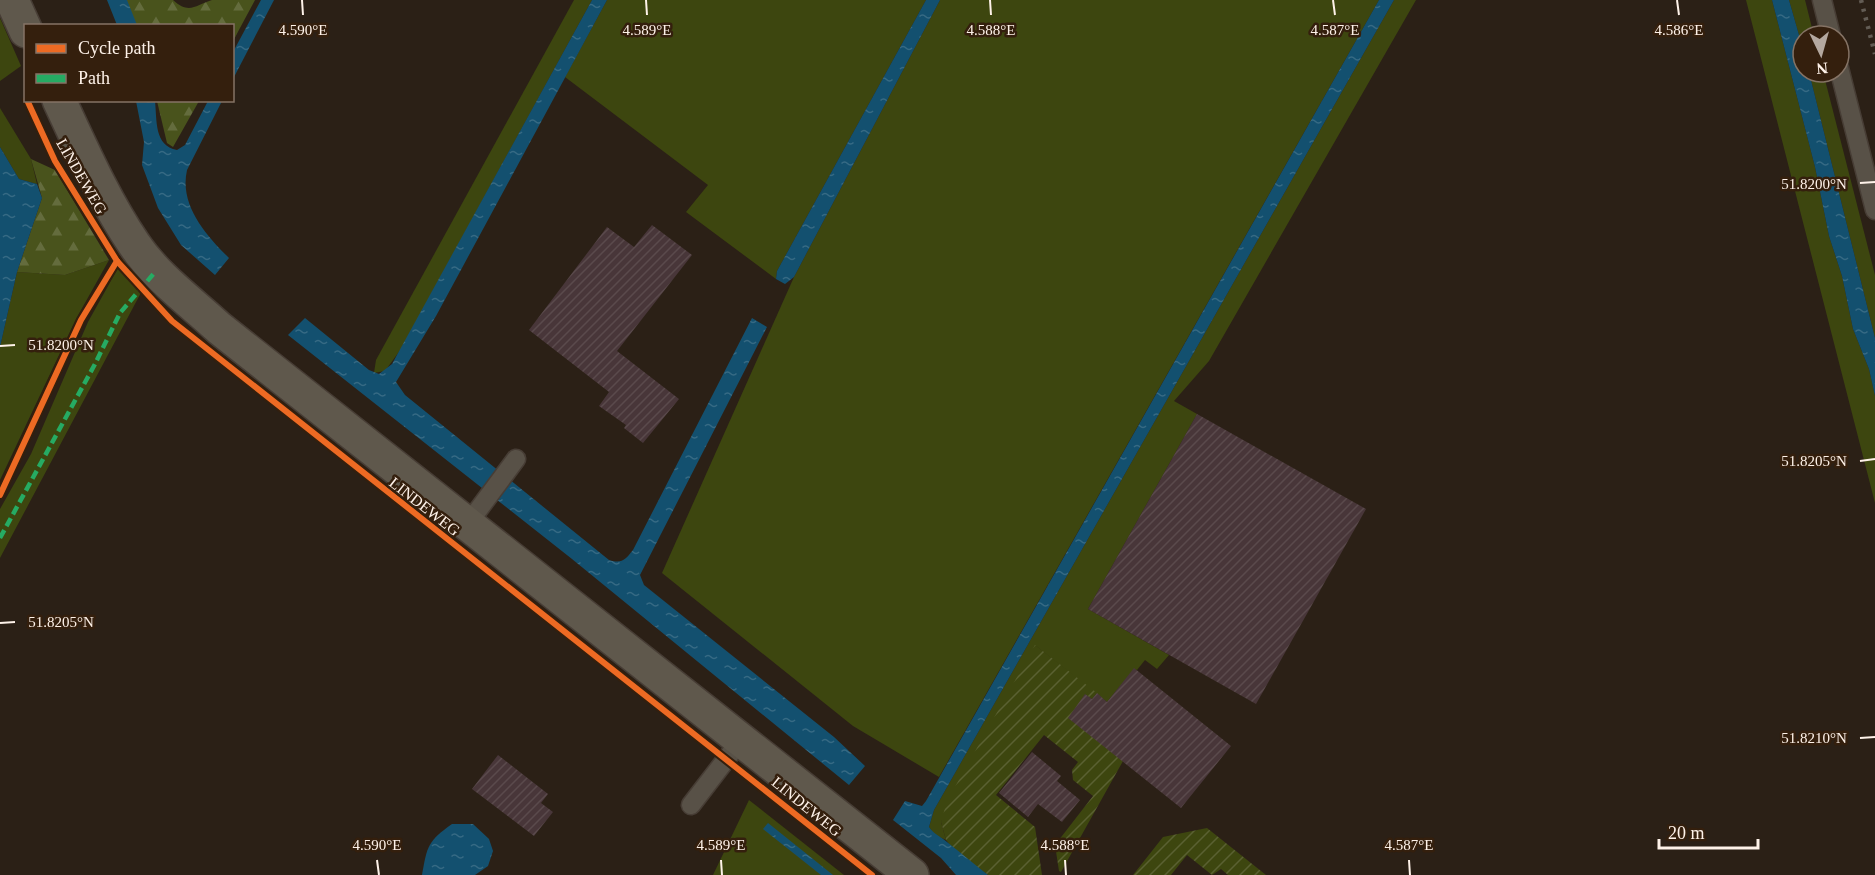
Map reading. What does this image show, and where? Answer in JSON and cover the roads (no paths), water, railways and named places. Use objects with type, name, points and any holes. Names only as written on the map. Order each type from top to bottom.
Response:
[{"type":"main road","points":[[12,0],[24,27]]},
{"type":"main road","name":"LINDEWEG","points":[[60,102],[88,163],[134,244],[156,271],[219,328],[912,875]]},
{"type":"lane","points":[[1822,0],[1828,24]]},
{"type":"lane","points":[[1843,84],[1875,210]]},
{"type":"lane","points":[[467,525],[512,465]]},
{"type":"lane","points":[[691,805],[741,740]]},
{"type":"water","points":[[107,0],[127,0],[137,24],[117,24]]},
{"type":"water","points":[[261,0],[274,0],[234,77],[234,50]]},
{"type":"water","points":[[592,0],[607,0],[436,316],[396,382],[405,395],[609,560],[620,561],[633,550],[752,318],[767,327],[640,575],[644,585],[834,737],[865,766],[849,785],[572,559],[288,335],[305,318],[369,370],[379,374],[392,364]]},
{"type":"water","points":[[926,0],[940,0],[794,277],[785,284],[776,279],[777,271]]},
{"type":"water","points":[[1379,0],[1394,0],[934,810],[929,827],[931,830],[988,875],[956,875],[941,858],[893,820],[905,801],[922,806],[926,801]]},
{"type":"water","points":[[1772,0],[1789,0],[1796,24],[1791,24],[1791,74]]},
{"type":"water","points":[[1794,84],[1812,84],[1875,338],[1875,396],[1869,369],[1853,329],[1842,276],[1829,236],[1815,167]]},
{"type":"water","points":[[136,102],[155,102],[160,138],[170,148],[177,150],[185,145],[207,102],[221,102],[187,170],[186,183],[187,195],[196,219],[229,258],[215,275],[181,245],[158,208],[142,165],[144,142]]},
{"type":"water","points":[[0,147],[19,179],[37,184],[42,198],[17,272],[0,347]]},
{"type":"water","points":[[768,823],[833,875],[821,875],[763,829]]},
{"type":"water","points":[[452,824],[473,824],[489,839],[493,851],[488,866],[475,875],[422,875],[430,845]]},
{"type":"railway","points":[[1861,0],[1875,54]]}]
